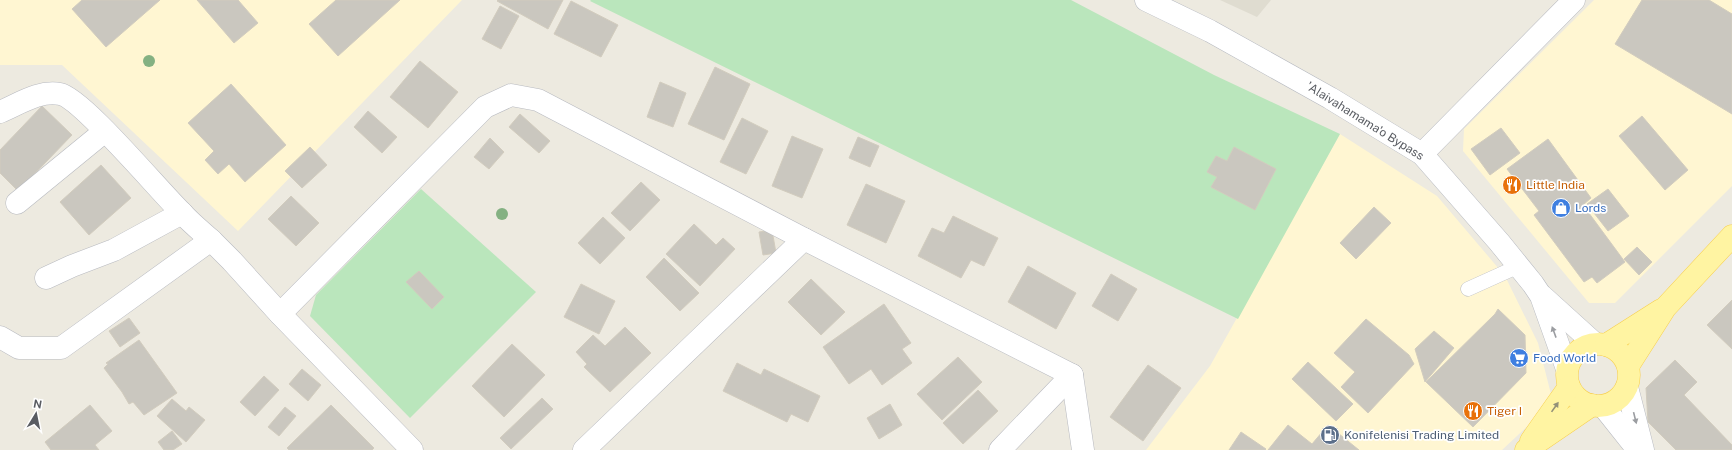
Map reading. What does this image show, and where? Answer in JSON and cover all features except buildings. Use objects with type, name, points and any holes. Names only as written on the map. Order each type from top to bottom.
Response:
[{"type":"main road","points":[[1525,450],[1597,406],[1613,403],[1621,396],[1627,376],[1665,308],[1732,236]]},
{"type":"main road","points":[[1525,450],[1568,378],[1570,360],[1579,348],[1600,344],[1665,308]]},
{"type":"main road","points":[[1600,344],[1615,349],[1623,356],[1627,376]]},
{"type":"main road","points":[[1568,378],[1574,395],[1582,402],[1597,406]]},
{"type":"street","name":"'Alaivahamama'o Bypass","points":[[1146,0],[1210,31],[1330,98],[1422,154],[1519,266],[1541,296],[1600,344]]},
{"type":"street","points":[[1422,154],[1574,0]]},
{"type":"street","points":[[0,112],[42,94],[59,94],[73,100],[105,131],[182,213],[232,261],[280,314],[412,450]]},
{"type":"street","points":[[280,314],[485,107],[511,95],[538,100],[804,239],[1072,375]]},
{"type":"street","points":[[16,203],[105,131]]},
{"type":"street","points":[[46,278],[114,250],[182,213]]},
{"type":"street","points":[[584,450],[804,239]]},
{"type":"street","points":[[0,337],[18,348],[61,348],[211,240]]},
{"type":"street","name":"'Alaivahamama'o Bypass","points":[[1541,296],[1568,378]]},
{"type":"street","points":[[1000,450],[1072,375]]},
{"type":"street","points":[[1072,375],[1083,450]]},
{"type":"street","points":[[1627,376],[1643,450]]},
{"type":"street","points":[[1597,406],[1638,450]]},
{"type":"lane","points":[[1468,289],[1519,266]]},
{"type":"shaded area","points":[[0,0],[462,0],[238,231],[62,65],[0,65]]},
{"type":"shaded area","points":[[1220,0],[1271,0],[1257,17]]},
{"type":"shaded area","points":[[1594,0],[1732,0],[1732,186],[1615,303],[1589,303],[1463,151],[1464,129]]},
{"type":"shaded area","points":[[1340,134],[1437,196],[1505,276],[1538,343],[1553,402],[1502,450],[1146,450],[1210,366]]},
{"type":"green space","points":[[1071,0],[1214,75],[1340,134],[1238,319],[590,1]]},
{"type":"green space","points":[[421,189],[536,292],[410,418],[310,316],[316,295]]},
{"type":"place","name":"Little India","points":[[1512,185]]},
{"type":"place","name":"Lords","points":[[1561,208]]},
{"type":"place","name":"Food World","points":[[1519,358]]},
{"type":"place","name":"Tiger I","points":[[1473,411]]},
{"type":"place","name":"Konifelenisi Trading Limited","points":[[1330,435]]}]
